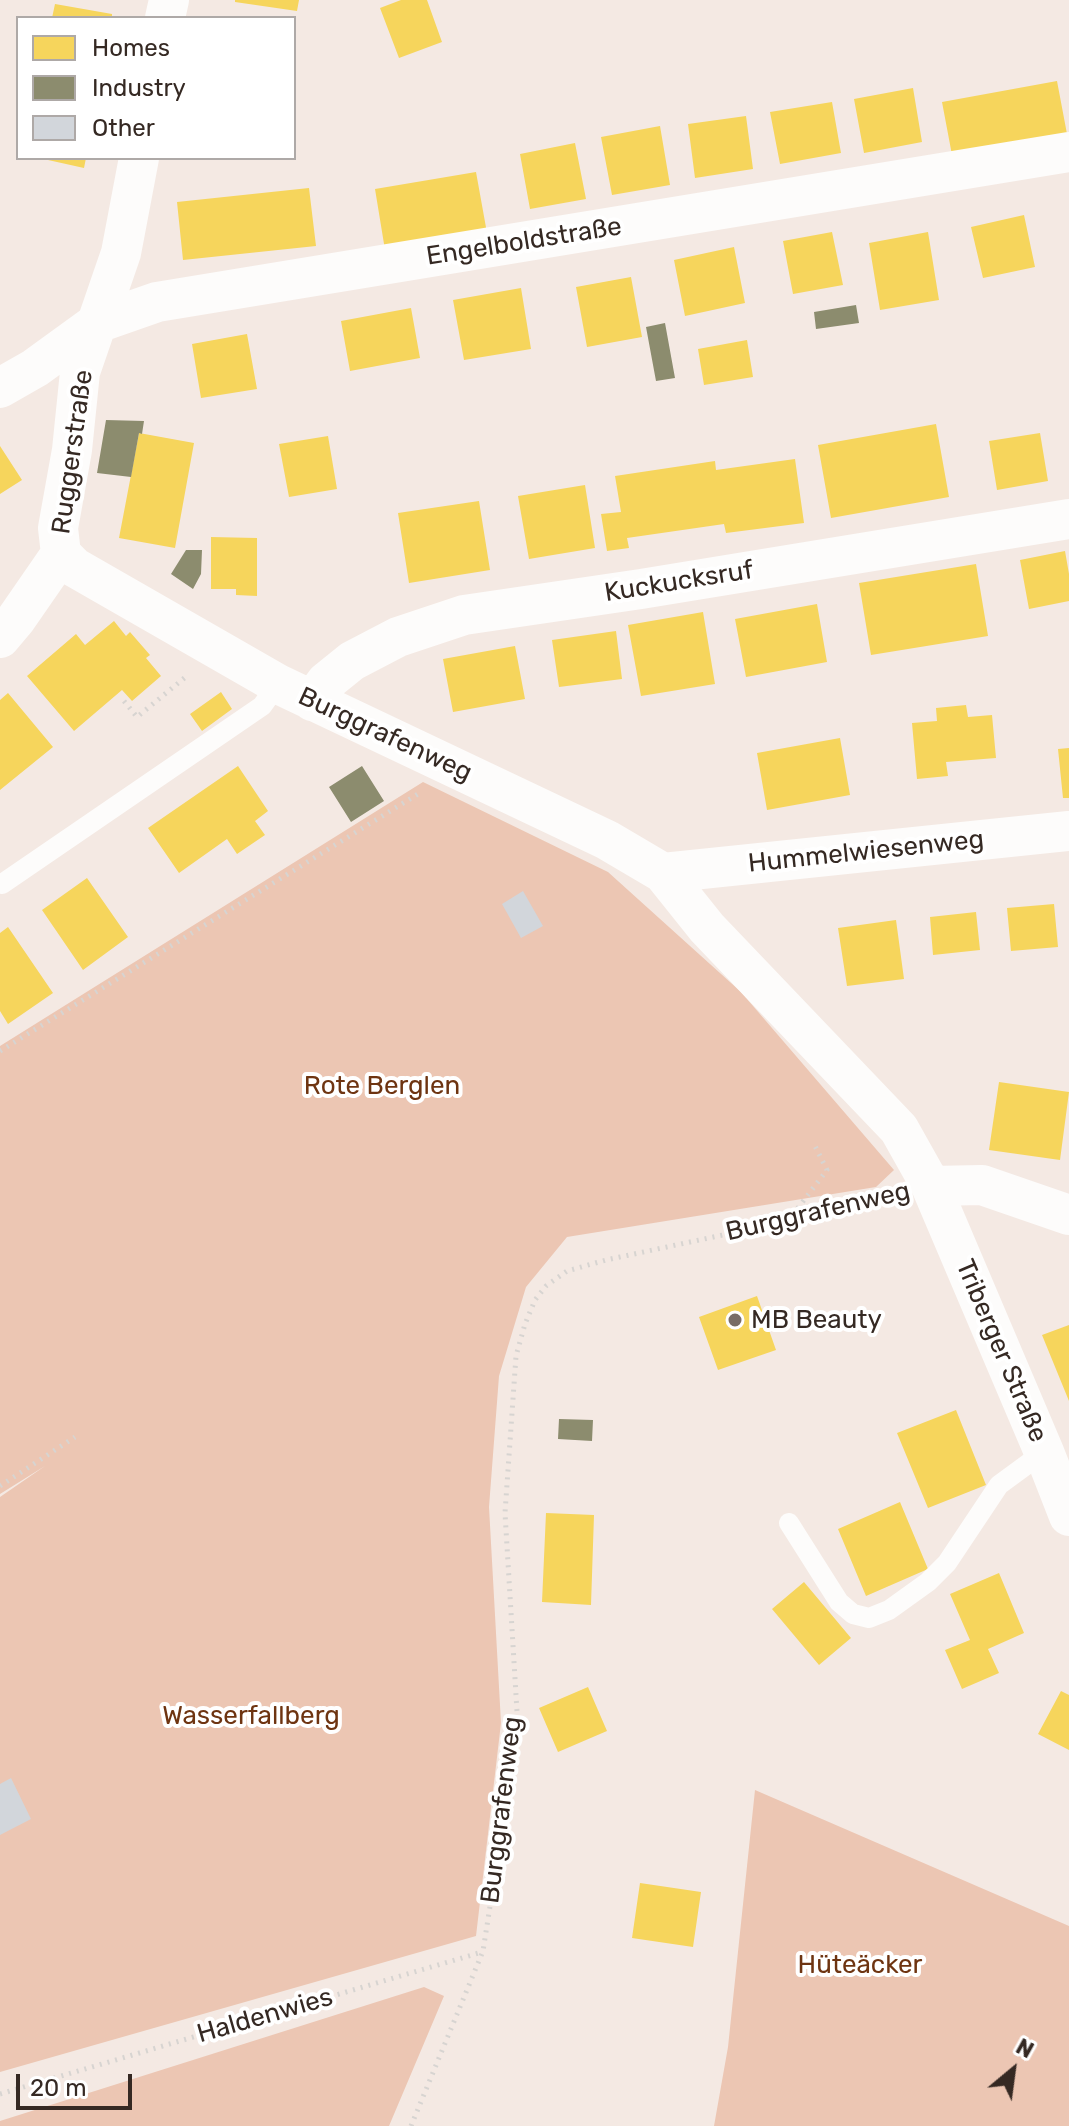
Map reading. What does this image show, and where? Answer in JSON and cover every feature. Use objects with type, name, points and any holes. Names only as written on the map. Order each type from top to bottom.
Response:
[{"type":"street","name":"Engelboldstraße","points":[[0,388],[35,368],[97,323],[157,302],[1069,152]]},
{"type":"street","name":"Ruggerstraße","points":[[0,638],[61,554],[58,528],[72,450],[80,372],[121,253],[139,160]]},
{"type":"street","name":"Kuckucksruf","points":[[295,692],[326,682],[352,661],[398,637],[464,615],[1069,519]]},
{"type":"street","name":"Burggrafenweg","points":[[61,554],[74,567],[295,692],[607,840],[663,873],[707,928],[899,1129],[931,1186]]},
{"type":"street","name":"Hummelwiesenweg","points":[[663,873],[1069,831]]},
{"type":"street","points":[[931,1186],[982,1185],[1069,1215]]},
{"type":"street","name":"Triberger Straße","points":[[931,1186],[1069,1516]]},
{"type":"lane","name":"Burggrafenweg","points":[[2,884],[262,706],[295,692]]},
{"type":"lane","points":[[789,1523],[839,1602],[853,1614],[869,1618],[889,1610],[928,1582],[947,1563],[999,1485],[1044,1452]]},
{"type":"path","points":[[124,701],[137,717],[218,649]]},
{"type":"path","points":[[0,1051],[426,790]]},
{"type":"path","points":[[788,1221],[827,1170],[814,1144]]},
{"type":"path","name":"Burggrafenweg","points":[[411,2126],[483,1951],[518,1728],[505,1513],[516,1356],[535,1300],[546,1286],[567,1271],[931,1186]]},
{"type":"path","points":[[0,1486],[75,1437]]},
{"type":"path","name":"Haldenwies","points":[[0,2094],[483,1951]]},
{"type":"green space","points":[[423,782],[608,872],[741,992],[894,1170],[876,1187],[567,1237],[526,1287],[499,1376],[489,1507],[501,1723],[476,1936],[0,2072],[0,1497],[45,1466],[0,1494],[0,1046]]},
{"type":"green space","name":"Hüteäcker","points":[[755,1790],[1069,1926],[1069,2126],[714,2126],[728,2047]]},
{"type":"green space","points":[[424,1987],[444,1996],[389,2126],[0,2126],[0,2121]]},
{"type":"building: Homes","points":[[235,0],[299,0],[297,11]]},
{"type":"building: Homes","points":[[401,0],[427,0],[442,42],[399,58],[380,8]]},
{"type":"building: Homes","points":[[55,4],[112,14],[112,16],[52,16]]},
{"type":"building: Homes","points":[[1057,81],[1067,134],[952,155],[942,102]]},
{"type":"building: Homes","points":[[913,88],[922,142],[864,153],[854,99]]},
{"type":"building: Homes","points":[[832,102],[841,153],[780,164],[770,112]]},
{"type":"building: Homes","points":[[746,116],[753,169],[695,178],[688,124]]},
{"type":"building: Homes","points":[[660,126],[670,185],[612,195],[601,137]]},
{"type":"building: Homes","points":[[575,143],[586,199],[530,209],[520,154]]},
{"type":"building: Homes","points":[[48,160],[86,160],[84,168]]},
{"type":"building: Homes","points":[[476,172],[487,233],[385,250],[375,189]]},
{"type":"building: Homes","points":[[309,188],[316,246],[183,260],[177,202]]},
{"type":"building: Homes","points":[[1024,215],[1035,267],[983,278],[971,227]]},
{"type":"building: Homes","points":[[832,232],[843,285],[793,294],[783,241]]},
{"type":"building: Homes","points":[[928,232],[939,300],[880,310],[869,243]]},
{"type":"building: Homes","points":[[734,247],[745,303],[685,316],[674,260]]},
{"type":"building: Homes","points":[[631,277],[642,337],[587,347],[576,287]]},
{"type":"building: Homes","points":[[521,288],[531,349],[464,360],[453,300]]},
{"type":"building: Homes","points":[[411,308],[420,358],[350,371],[341,321]]},
{"type":"building: Homes","points":[[247,334],[257,389],[201,398],[192,344]]},
{"type":"building: Homes","points":[[747,340],[753,377],[704,385],[698,349]]},
{"type":"building: Homes","points":[[936,424],[949,497],[831,518],[818,445]]},
{"type":"building: Homes","points":[[139,433],[194,443],[175,548],[119,538]]},
{"type":"building: Homes","points":[[1040,433],[1048,481],[997,490],[989,441]]},
{"type":"building: Homes","points":[[328,436],[337,489],[289,497],[279,444]]},
{"type":"building: Homes","points":[[0,446],[22,480],[0,494]]},
{"type":"building: Homes","points":[[795,459],[804,523],[726,533],[724,524],[627,538],[629,548],[607,551],[601,514],[621,512],[615,476],[715,461],[716,470]]},
{"type":"building: Homes","points":[[585,485],[595,548],[529,559],[518,496]]},
{"type":"building: Homes","points":[[479,501],[490,570],[409,583],[398,513]]},
{"type":"building: Homes","points":[[211,537],[257,538],[257,596],[236,595],[236,589],[211,589]]},
{"type":"building: Homes","points":[[1065,551],[1069,601],[1029,609],[1020,560]]},
{"type":"building: Homes","points":[[976,564],[988,636],[871,655],[859,583]]},
{"type":"building: Homes","points":[[817,604],[827,662],[746,677],[735,619]]},
{"type":"building: Homes","points":[[703,612],[715,684],[641,696],[628,625]]},
{"type":"building: Homes","points":[[114,621],[126,636],[130,632],[150,655],[146,658],[161,676],[132,701],[122,690],[74,731],[27,676],[76,634],[85,645]]},
{"type":"building: Homes","points":[[616,631],[622,679],[559,687],[552,640]]},
{"type":"building: Homes","points":[[515,646],[525,699],[453,712],[443,659]]},
{"type":"building: Homes","points":[[221,692],[232,709],[202,731],[190,714]]},
{"type":"building: Homes","points":[[8,693],[53,747],[0,790],[0,700]]},
{"type":"building: Homes","points":[[966,705],[968,717],[992,715],[996,758],[946,762],[948,776],[917,779],[912,723],[937,721],[936,708]]},
{"type":"building: Homes","points":[[840,738],[850,795],[767,810],[757,753]]},
{"type":"building: Homes","points":[[1069,748],[1069,798],[1063,798],[1058,749]]},
{"type":"building: Homes","points":[[238,766],[268,811],[255,821],[265,835],[237,854],[227,839],[179,873],[148,828]]},
{"type":"building: Homes","points":[[87,878],[128,937],[83,970],[42,910]]},
{"type":"building: Homes","points":[[1054,904],[1058,947],[1011,951],[1007,908]]},
{"type":"building: Homes","points":[[976,912],[980,950],[933,955],[930,917]]},
{"type":"building: Homes","points":[[896,920],[904,979],[847,986],[838,928]]},
{"type":"building: Homes","points":[[8,927],[53,993],[8,1024],[0,1011],[0,933]]},
{"type":"building: Homes","points":[[999,1082],[1069,1092],[1060,1160],[989,1150]]},
{"type":"building: Homes","points":[[757,1296],[776,1350],[718,1370],[699,1317]]},
{"type":"building: Homes","points":[[1069,1325],[1069,1401],[1042,1335]]},
{"type":"building: Homes","points":[[956,1410],[986,1485],[928,1508],[897,1433]]},
{"type":"building: Homes","points":[[900,1502],[928,1569],[866,1596],[838,1529]]},
{"type":"building: Homes","points":[[546,1513],[594,1515],[591,1605],[542,1602]]},
{"type":"building: Homes","points":[[999,1573],[1024,1633],[988,1649],[999,1673],[962,1689],[945,1650],[970,1640],[950,1594]]},
{"type":"building: Homes","points":[[804,1582],[851,1638],[819,1665],[772,1609]]},
{"type":"building: Homes","points":[[588,1687],[607,1731],[558,1752],[539,1708]]},
{"type":"building: Homes","points":[[1061,1691],[1069,1695],[1069,1750],[1038,1734]]},
{"type":"building: Homes","points":[[640,1883],[701,1892],[693,1947],[632,1938]]},
{"type":"building: Industry","points":[[856,305],[859,323],[816,329],[814,312]]},
{"type":"building: Industry","points":[[665,323],[675,378],[656,381],[646,327]]},
{"type":"building: Industry","points":[[106,420],[144,421],[131,477],[97,473]]},
{"type":"building: Industry","points":[[186,550],[202,550],[201,574],[193,589],[171,574]]},
{"type":"building: Industry","points":[[362,766],[384,801],[351,822],[329,787]]},
{"type":"building: Industry","points":[[559,1419],[593,1420],[592,1441],[558,1439]]},
{"type":"building: Other","points":[[523,891],[543,926],[521,938],[502,904]]},
{"type":"building: Other","points":[[11,1778],[31,1819],[0,1835],[0,1784]]},
{"type":"place","name":"MB Beauty","points":[[735,1320]]},
{"type":"park label","name":"Rote Berglen","points":[[382,1086]]},
{"type":"park label","name":"Wasserfallberg","points":[[251,1716]]}]
